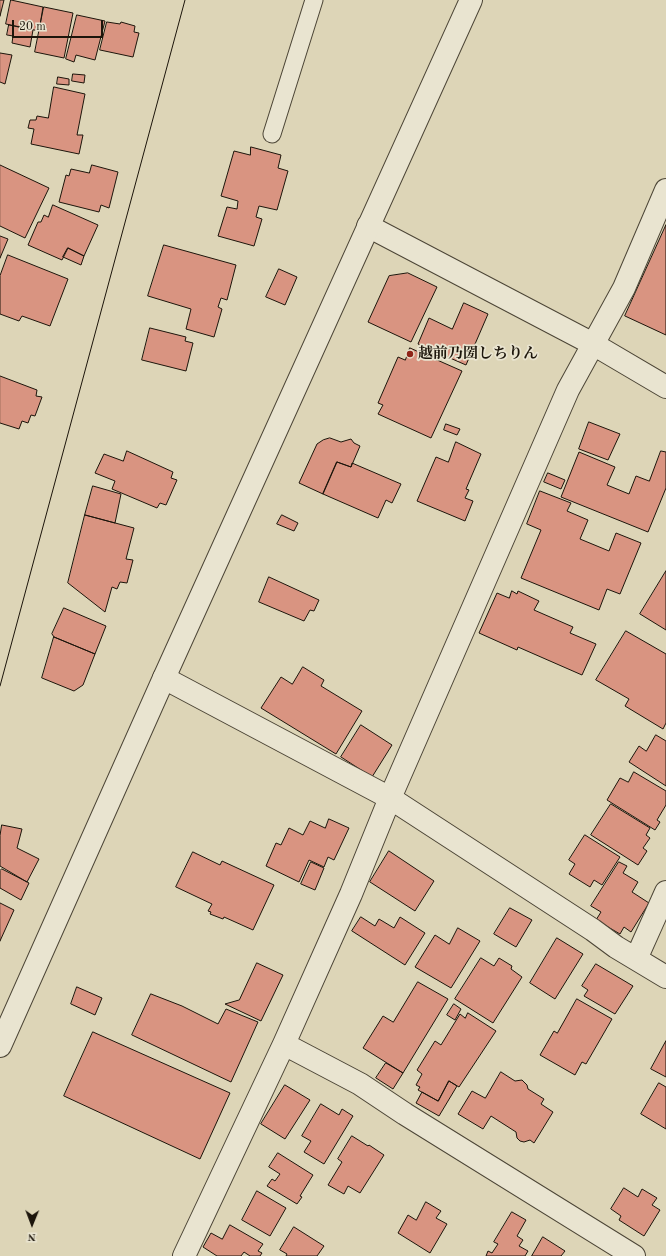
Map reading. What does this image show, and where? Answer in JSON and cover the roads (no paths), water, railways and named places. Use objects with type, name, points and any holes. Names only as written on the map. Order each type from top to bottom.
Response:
[{"type":"street","points":[[0,1046],[164,678],[470,0]]},
{"type":"street","points":[[184,1256],[284,1044],[352,894],[390,798],[568,390],[624,288],[666,190]]},
{"type":"street","points":[[368,226],[593,344],[666,387]]},
{"type":"street","points":[[164,678],[390,798],[636,959],[666,977]]},
{"type":"street","points":[[636,959],[666,892]]},
{"type":"street","points":[[284,1044],[360,1084],[405,1114],[634,1256]]},
{"type":"lane","points":[[272,134],[314,0]]},
{"type":"tram line","points":[[0,686],[185,0]]},
{"type":"place","name":"越前乃圀しちりん","points":[[410,354]]}]
